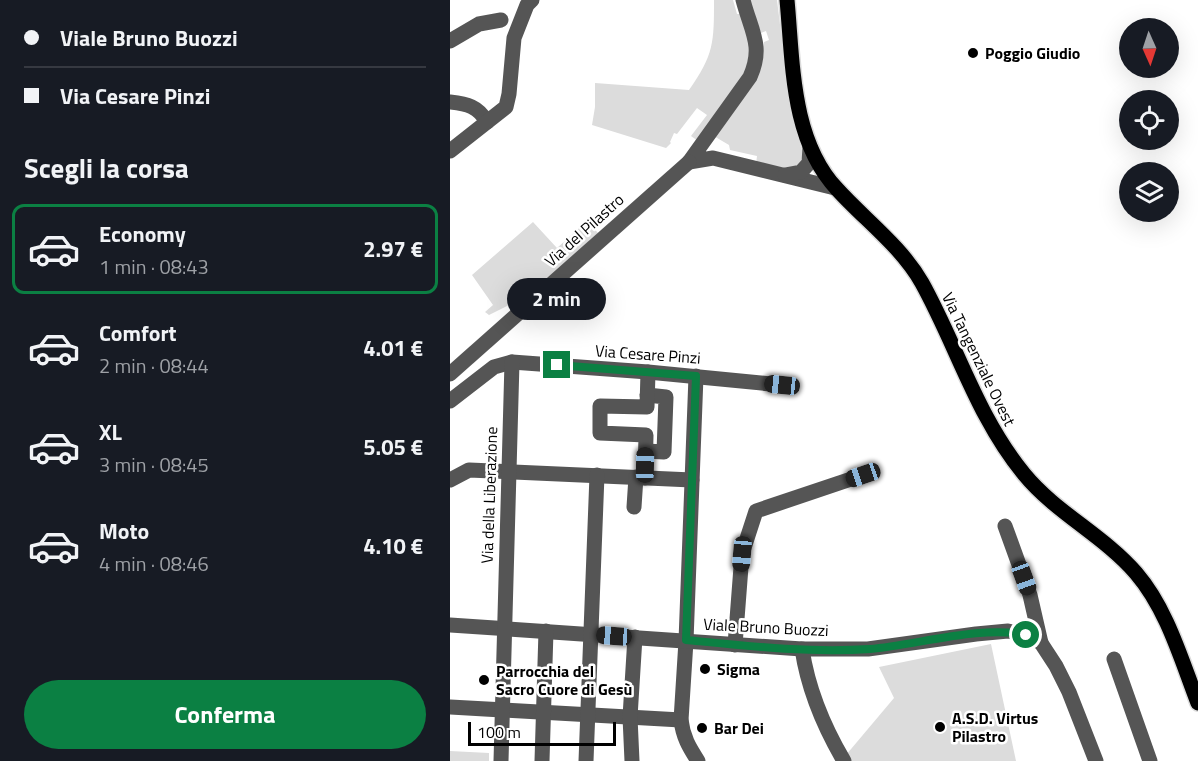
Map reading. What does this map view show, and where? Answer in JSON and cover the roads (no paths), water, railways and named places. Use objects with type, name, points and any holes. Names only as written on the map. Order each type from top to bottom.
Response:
[{"type":"main road","name":"Via Tangenziale Ovest","points":[[787,0],[799,111],[810,147],[821,168],[835,188],[896,249],[921,282],[988,421],[1008,455],[1037,490],[1136,572],[1156,602],[1170,629],[1198,703]]},
{"type":"street","points":[[450,151],[506,107],[514,38],[527,5],[532,0]]},
{"type":"street","name":"Via del Pilastro","points":[[450,374],[689,162],[750,77],[756,64],[756,40],[743,0]]},
{"type":"street","points":[[450,41],[479,24],[501,20]]},
{"type":"street","points":[[450,102],[463,104],[481,112],[487,122]]},
{"type":"street","points":[[785,175],[801,172],[810,163],[810,147]]},
{"type":"street","points":[[689,162],[713,158],[835,188]]},
{"type":"street","points":[[450,401],[494,368],[512,362]]},
{"type":"street","name":"Via Cesare Pinzi","points":[[512,362],[782,385]]},
{"type":"street","name":"Via della Liberazione","points":[[504,761],[501,710],[512,362]]},
{"type":"street","points":[[634,507],[646,451],[646,435],[600,433],[600,406],[647,407],[648,372]]},
{"type":"street","points":[[696,376],[681,720],[687,746],[698,761]]},
{"type":"street","points":[[646,451],[664,452],[666,408],[666,397],[647,395]]},
{"type":"street","points":[[450,480],[469,470],[692,480]]},
{"type":"street","points":[[586,761],[597,475]]},
{"type":"street","points":[[735,645],[742,554],[756,511],[863,475]]},
{"type":"street","points":[[1005,525],[1030,595],[1041,643],[1069,692],[1096,761]]},
{"type":"street","name":"Viale Bruno Buozzi","points":[[450,625],[802,649],[868,649],[999,632],[1026,635],[1041,643]]},
{"type":"street","points":[[542,761],[546,632]]},
{"type":"street","points":[[632,761],[630,717],[636,637]]},
{"type":"street","points":[[802,649],[804,666],[825,729],[844,761]]},
{"type":"street","points":[[1114,659],[1150,761]]},
{"type":"street","points":[[450,707],[681,720]]},
{"type":"place","name":"Poggio Giudio","points":[[973,53]]},
{"type":"place","name":"Sigma","points":[[705,669]]},
{"type":"place","name":"Parrocchia del Sacro Cuore di Gesù","points":[[484,680]]},
{"type":"place","name":"A.S.D. Virtus Pilastro","points":[[940,727]]},
{"type":"place","name":"Bar Dei","points":[[702,728]]}]
